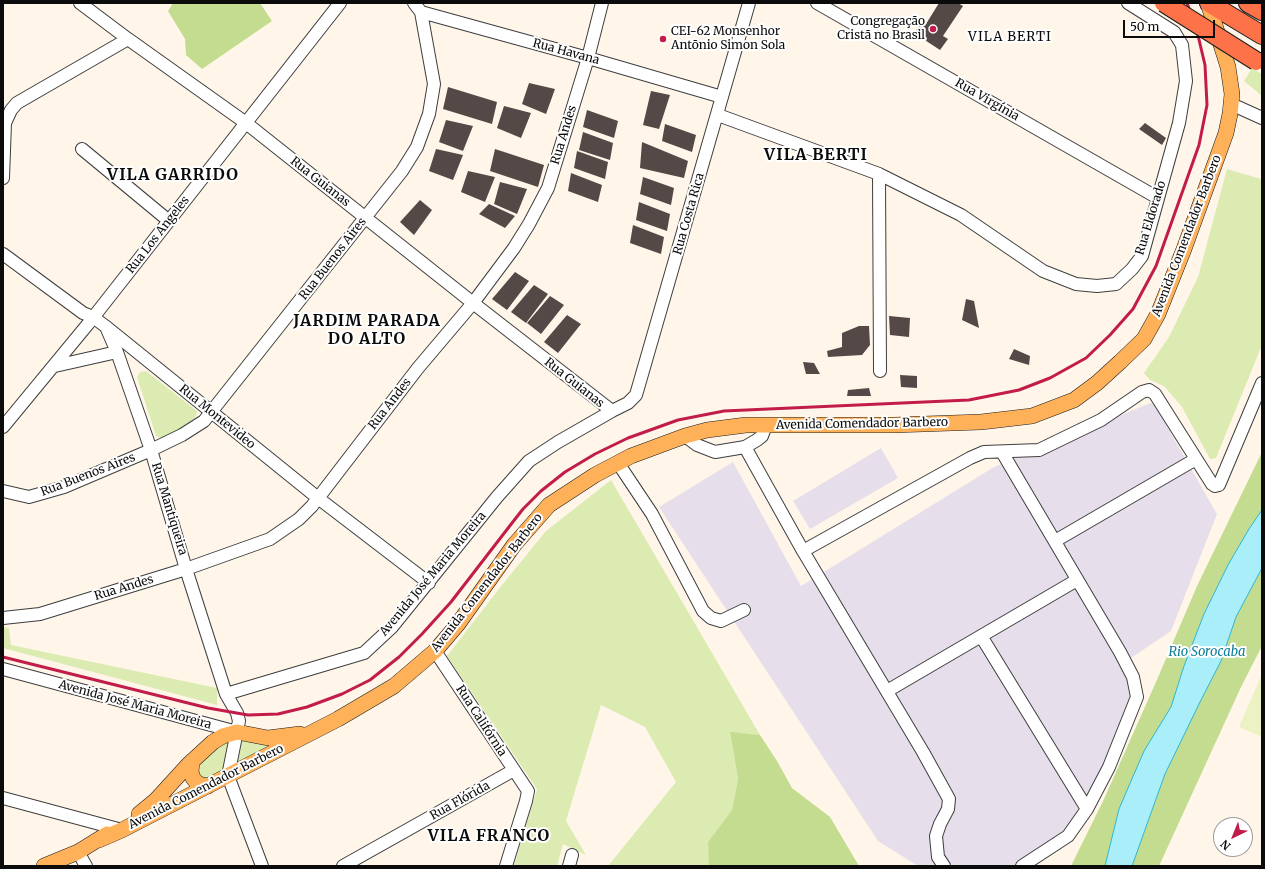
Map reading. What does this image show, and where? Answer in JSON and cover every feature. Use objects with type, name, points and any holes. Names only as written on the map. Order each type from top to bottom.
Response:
[{"type":"highway","points":[[1164,3],[1259,63]]},
{"type":"highway","points":[[1208,3],[1258,33]]},
{"type":"highway","points":[[1248,3],[1262,11]]},
{"type":"main road","name":"Avenida Comendador Barbero","points":[[44,866],[78,852],[118,829],[228,776],[338,719],[394,686],[435,651],[458,624],[514,545],[549,505],[595,475],[631,456],[685,436],[707,430],[746,425],[894,425],[981,422],[1032,416],[1074,400],[1120,362],[1144,339],[1158,314],[1184,249],[1226,133],[1232,94],[1228,67],[1208,3]]},
{"type":"main road","name":"Avenida Comendador Barbero","points":[[118,829],[156,800],[192,762],[213,742],[223,736],[237,732],[268,738],[313,732]]},
{"type":"main road","points":[[192,762],[191,772],[193,778],[197,783],[208,786]]},
{"type":"street","name":"Rua Guianas","points":[[80,3],[246,123],[612,411]]},
{"type":"street","name":"Rua Los Angeles","points":[[3,427],[55,366],[340,3]]},
{"type":"street","name":"Rua Andes","points":[[3,618],[40,614],[186,569],[270,539],[300,519],[318,498],[418,368],[473,303],[514,248],[529,224],[548,188],[588,58],[602,3]]},
{"type":"street","name":"Rua Costa Rica","points":[[612,411],[628,403],[636,395],[718,115],[749,3]]},
{"type":"street","name":"Rua Virgínia","points":[[817,3],[1158,198]]},
{"type":"street","name":"Rua Eldorado","points":[[718,115],[879,174],[962,215],[1043,271],[1076,284],[1097,286],[1116,284],[1132,270],[1142,256],[1179,123],[1186,81],[1182,45],[1174,32],[1128,3]]},
{"type":"street","name":"Rua Havana","points":[[418,8],[722,97]]},
{"type":"street","name":"Rua Buenos Aires","points":[[3,491],[29,497],[64,487],[151,450],[182,435],[204,421],[211,413],[366,218],[402,171],[417,147],[429,114],[434,84],[418,8]]},
{"type":"street","points":[[3,178],[5,123],[11,110],[17,103],[128,39]]},
{"type":"street","points":[[1231,104],[1262,118]]},
{"type":"street","points":[[82,149],[169,221]]},
{"type":"street","points":[[879,174],[880,371]]},
{"type":"street","name":"Rua Montevideo","points":[[3,254],[83,313],[93,317],[105,326],[318,498],[428,582]]},
{"type":"street","name":"Rua Mantiqueira","points":[[105,326],[117,352],[151,450],[186,569],[226,694]]},
{"type":"street","points":[[55,366],[117,352]]},
{"type":"street","points":[[803,551],[970,458],[984,452],[1039,450],[1101,420],[1142,392],[1149,390],[1155,394],[1212,484],[1215,486],[1219,484],[1262,383]]},
{"type":"street","name":"Avenida José Maria Moreira","points":[[226,694],[364,653],[392,627],[497,497],[530,461],[558,442],[612,411]]},
{"type":"street","points":[[685,436],[697,445],[715,452],[745,446],[758,440],[762,436],[766,425]]},
{"type":"street","points":[[745,446],[803,551],[923,752],[949,799],[948,809],[940,824],[936,836],[938,857],[944,866]]},
{"type":"street","points":[[1002,452],[1133,677],[1136,697],[1109,767],[1087,809],[1068,836],[1022,866]]},
{"type":"street","points":[[1054,541],[1196,459]]},
{"type":"street","points":[[618,463],[652,514],[703,610],[711,618],[721,620],[744,610]]},
{"type":"street","points":[[887,691],[1077,580]]},
{"type":"street","points":[[981,636],[1087,809]]},
{"type":"street","name":"Rua Califórnia","points":[[435,651],[528,790],[506,866]]},
{"type":"street","name":"Avenida José Maria Moreira","points":[[3,669],[237,732]]},
{"type":"street","points":[[226,694],[239,721],[228,776],[262,866]]},
{"type":"street","name":"Rua Flórida","points":[[343,866],[514,770]]},
{"type":"street","points":[[3,798],[118,829]]},
{"type":"street","points":[[78,852],[86,866]]},
{"type":"shaded area","points":[[1153,402],[1217,514],[1171,631],[1125,662],[1137,697],[1068,836],[1020,866],[918,866],[878,841],[659,507],[733,462],[801,586],[994,467]]},
{"type":"shaded area","points":[[881,448],[898,478],[810,529],[793,501]]},
{"type":"green space","points":[[173,3],[260,3],[272,21],[202,69],[186,55],[185,39],[168,11]]},
{"type":"green space","points":[[1252,68],[1262,74],[1262,96],[1244,81]]},
{"type":"green space","points":[[1227,169],[1261,179],[1262,177],[1262,345],[1216,458],[1210,459],[1182,407],[1164,386],[1150,380],[1144,373],[1169,337],[1198,277]]},
{"type":"green space","points":[[146,371],[197,411],[196,417],[179,431],[161,438],[156,436],[137,377],[140,372]]},
{"type":"green space","points":[[1262,452],[1262,646],[1241,687],[1159,866],[1071,866],[1104,799],[1197,586]]},
{"type":"green space","points":[[611,480],[760,735],[730,733],[738,779],[732,810],[708,842],[710,866],[608,866],[676,782],[645,727],[601,705],[566,821],[586,855],[563,844],[557,866],[514,866],[537,789],[447,656],[546,531]]},
{"type":"green space","points":[[3,627],[9,628],[11,645],[217,688],[217,705],[3,648]]},
{"type":"green space","points":[[1262,674],[1262,737],[1239,727]]},
{"type":"green space","points":[[730,732],[760,735],[792,788],[830,817],[859,866],[709,866],[708,842],[732,810],[738,779]]},
{"type":"green space","points":[[234,737],[292,741],[223,773],[202,780],[195,769],[224,742]]},
{"type":"water","name":"Rio Sorocaba","points":[[1262,510],[1262,568],[1236,617],[1221,661],[1165,774],[1132,866],[1105,866],[1119,809],[1144,751],[1171,707],[1184,666],[1204,614],[1228,565]]},
{"type":"building","name":"Congregação Cristã no Brasil","points":[[939,3],[958,3],[963,6],[943,36],[948,39],[940,50],[914,33],[922,22],[926,24]]},
{"type":"building","points":[[529,83],[555,89],[546,114],[522,104]]},
{"type":"building","points":[[448,87],[497,102],[492,124],[443,109]]},
{"type":"building","points":[[651,91],[670,95],[659,129],[643,125]]},
{"type":"building","points":[[504,106],[531,113],[521,138],[497,128]]},
{"type":"building","points":[[587,110],[618,121],[614,138],[583,127]]},
{"type":"building","points":[[446,120],[473,126],[463,151],[439,142]]},
{"type":"building","points":[[1145,123],[1166,138],[1162,145],[1139,129]]},
{"type":"building","points":[[665,124],[696,135],[692,152],[662,141]]},
{"type":"building","points":[[583,132],[613,143],[610,160],[579,150]]},
{"type":"building","points":[[642,142],[688,161],[684,178],[640,168]]},
{"type":"building","points":[[436,149],[463,155],[453,180],[429,171]]},
{"type":"building","points":[[495,149],[544,165],[538,187],[490,171]]},
{"type":"building","points":[[577,151],[608,162],[605,179],[574,168]]},
{"type":"building","points":[[468,171],[495,177],[485,202],[461,192]]},
{"type":"building","points":[[571,173],[602,185],[598,202],[568,191]]},
{"type":"building","points":[[643,177],[674,188],[671,205],[640,194]]},
{"type":"building","points":[[500,182],[527,189],[517,214],[494,204]]},
{"type":"building","points":[[420,200],[432,210],[414,235],[400,222]]},
{"type":"building","points":[[639,202],[670,214],[667,231],[636,220]]},
{"type":"building","points":[[489,204],[515,216],[505,228],[479,214]]},
{"type":"building","points":[[633,225],[664,237],[661,254],[630,243]]},
{"type":"building","points":[[515,272],[529,281],[507,310],[492,299]]},
{"type":"building","points":[[534,285],[548,294],[526,323],[511,312]]},
{"type":"building","points":[[550,296],[564,305],[541,334],[527,323]]},
{"type":"building","points":[[966,299],[974,301],[979,328],[962,320]]},
{"type":"building","points":[[567,315],[581,324],[558,353],[544,342]]},
{"type":"building","points":[[889,316],[910,318],[909,337],[890,335]]},
{"type":"building","points":[[859,326],[869,326],[870,345],[862,355],[828,357],[827,351],[842,347],[842,333]]},
{"type":"building","points":[[1014,349],[1030,356],[1029,365],[1009,359]]},
{"type":"building","points":[[803,362],[814,363],[820,374],[806,374]]},
{"type":"building","points":[[900,375],[917,376],[917,388],[901,387]]},
{"type":"building","points":[[869,388],[871,396],[847,396],[848,390]]},
{"type":"railway","points":[[3,657],[208,708],[248,715],[278,714],[307,707],[342,694],[370,680],[399,657],[451,602],[523,509],[541,491],[565,472],[595,454],[628,438],[678,420],[724,411],[969,400],[1019,390],[1050,378],[1086,358],[1110,335],[1133,309],[1156,266],[1199,145],[1207,105],[1205,65],[1196,27],[1187,3]]},
{"type":"place","name":"Congregação Cristã no Brasil","points":[[933,29]]},
{"type":"place","name":"CEI-62 Monsenhor Antõnio Simon Sola","points":[[663,39]]},
{"type":"district","name":"VILA BERTI","points":[[1010,37]]},
{"type":"district","name":"VILA BERTI","points":[[816,155]]},
{"type":"district","name":"VILA GARRIDO","points":[[173,175]]},
{"type":"district","name":"JARDIM PARADA DO ALTO","points":[[367,330]]},
{"type":"district","name":"VILA FRANCO","points":[[489,836]]}]
